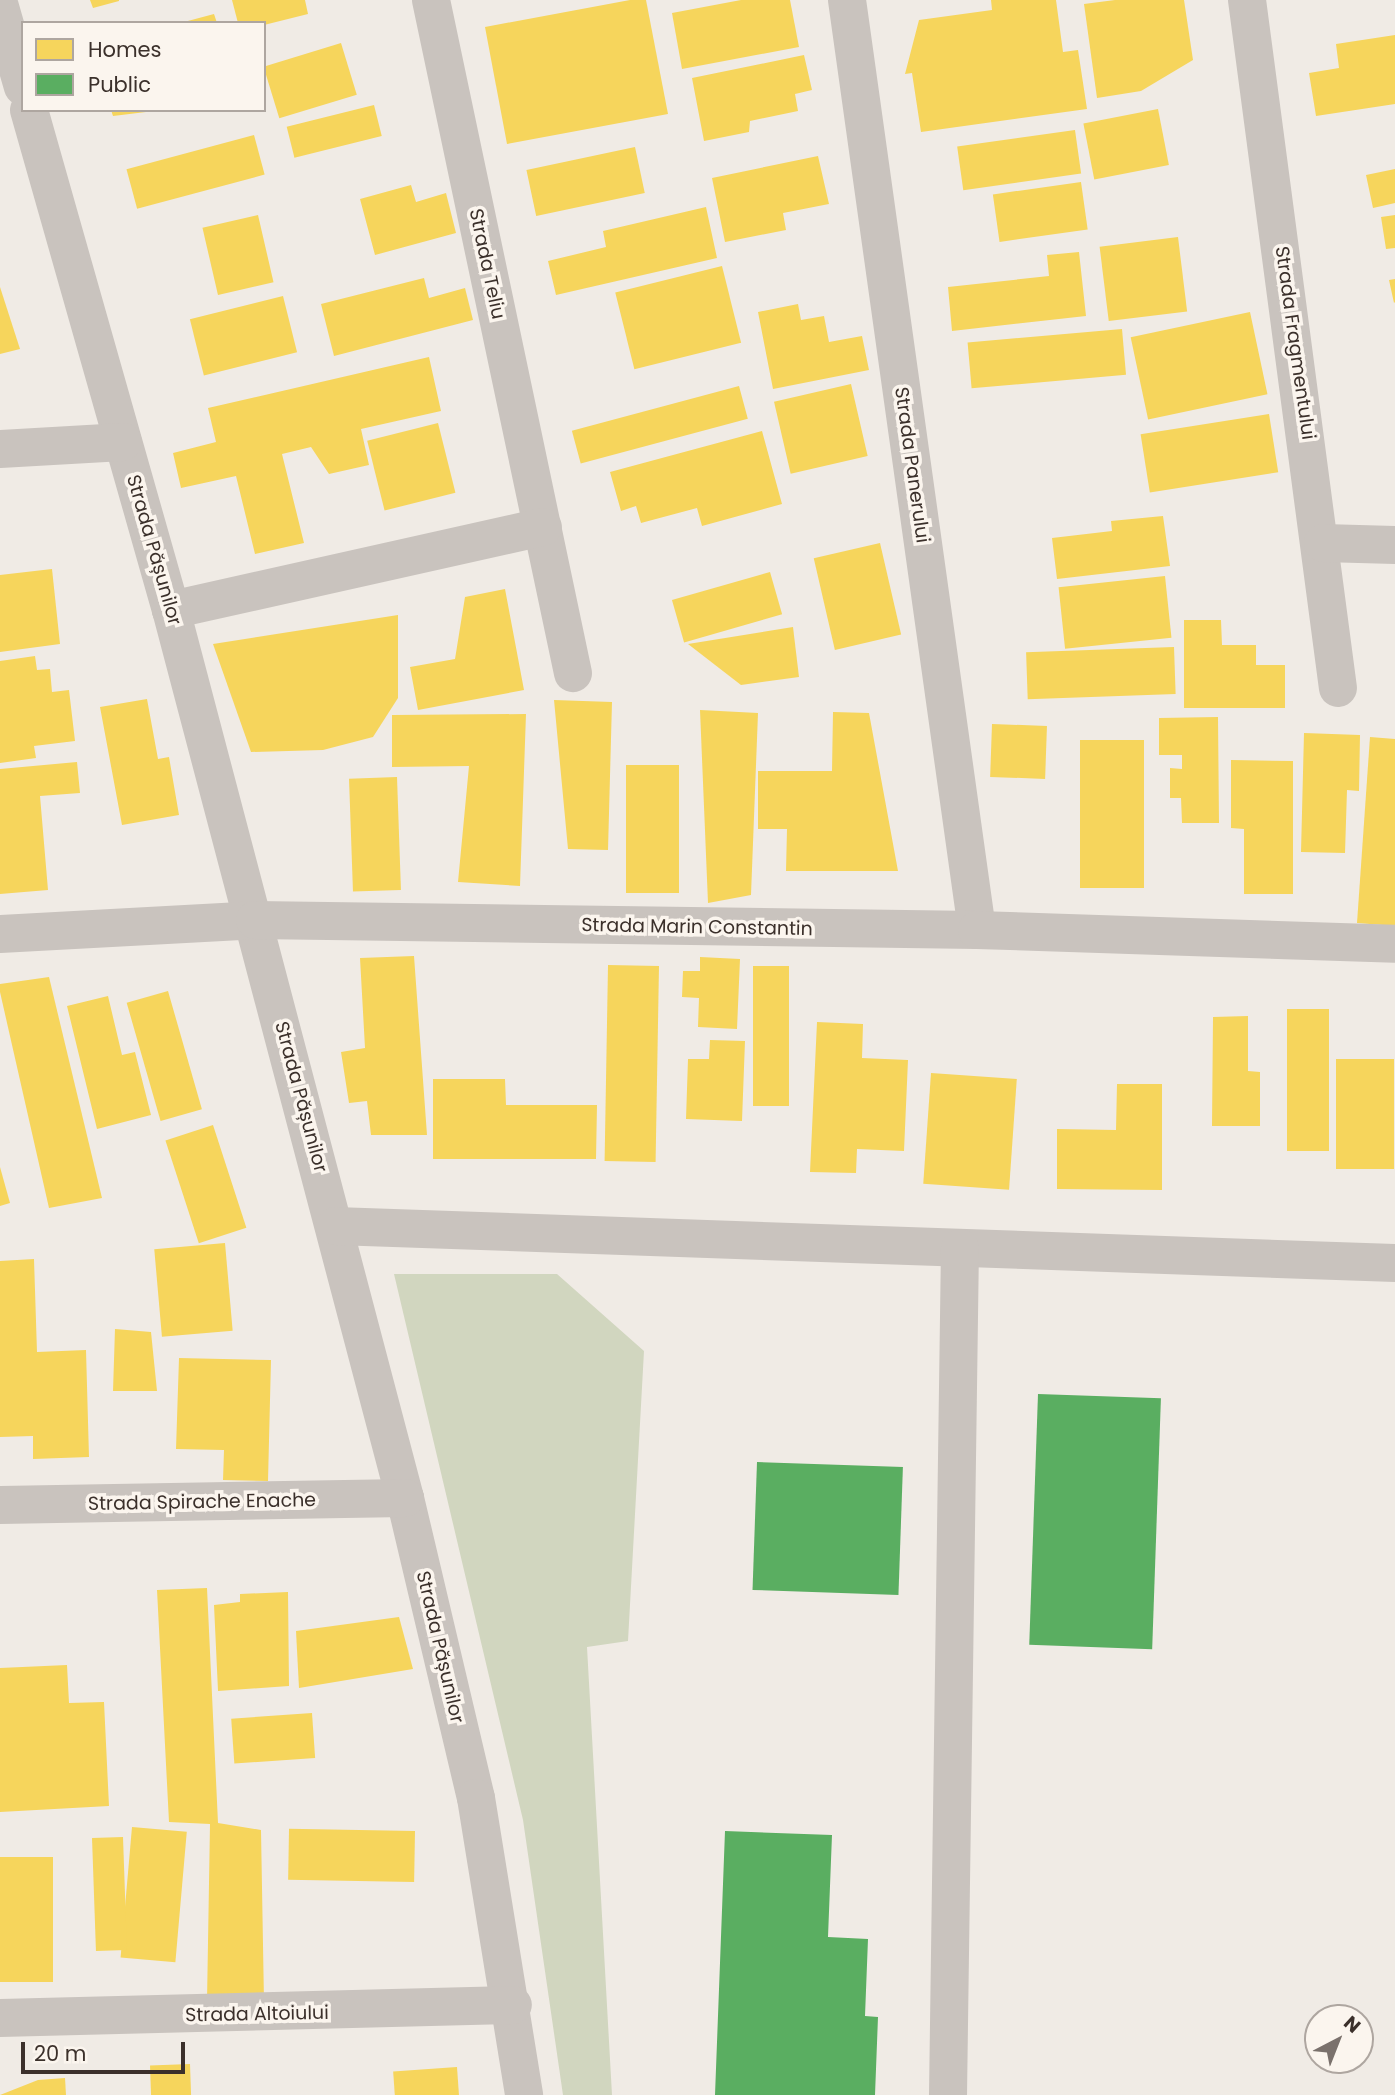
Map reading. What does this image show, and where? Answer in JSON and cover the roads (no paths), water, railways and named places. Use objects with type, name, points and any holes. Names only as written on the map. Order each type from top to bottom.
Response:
[{"type":"street","name":"Strada Teliu","points":[[431,0],[573,673]]},
{"type":"street","name":"Strada Panerului","points":[[847,0],[977,930]]},
{"type":"street","name":"Strada Fragmentului","points":[[1247,0],[1323,543],[1338,688]]},
{"type":"street","points":[[0,7],[21,80]]},
{"type":"street","name":"Strada Pășunilor","points":[[30,112],[171,610],[255,920],[405,1498],[476,1798],[513,2005],[524,2095]]},
{"type":"street","points":[[0,449],[123,442]]},
{"type":"street","points":[[171,610],[543,527]]},
{"type":"street","points":[[1323,543],[1395,545]]},
{"type":"street","name":"Strada Marin Constantin","points":[[0,934],[255,920],[977,930],[1395,944]]},
{"type":"street","points":[[335,1226],[1395,1263]]},
{"type":"street","points":[[948,2095],[960,1248]]},
{"type":"street","name":"Strada Spirache Enache","points":[[0,1504],[405,1498]]},
{"type":"street","name":"Strada Altoiului","points":[[0,2018],[513,2005]]}]
